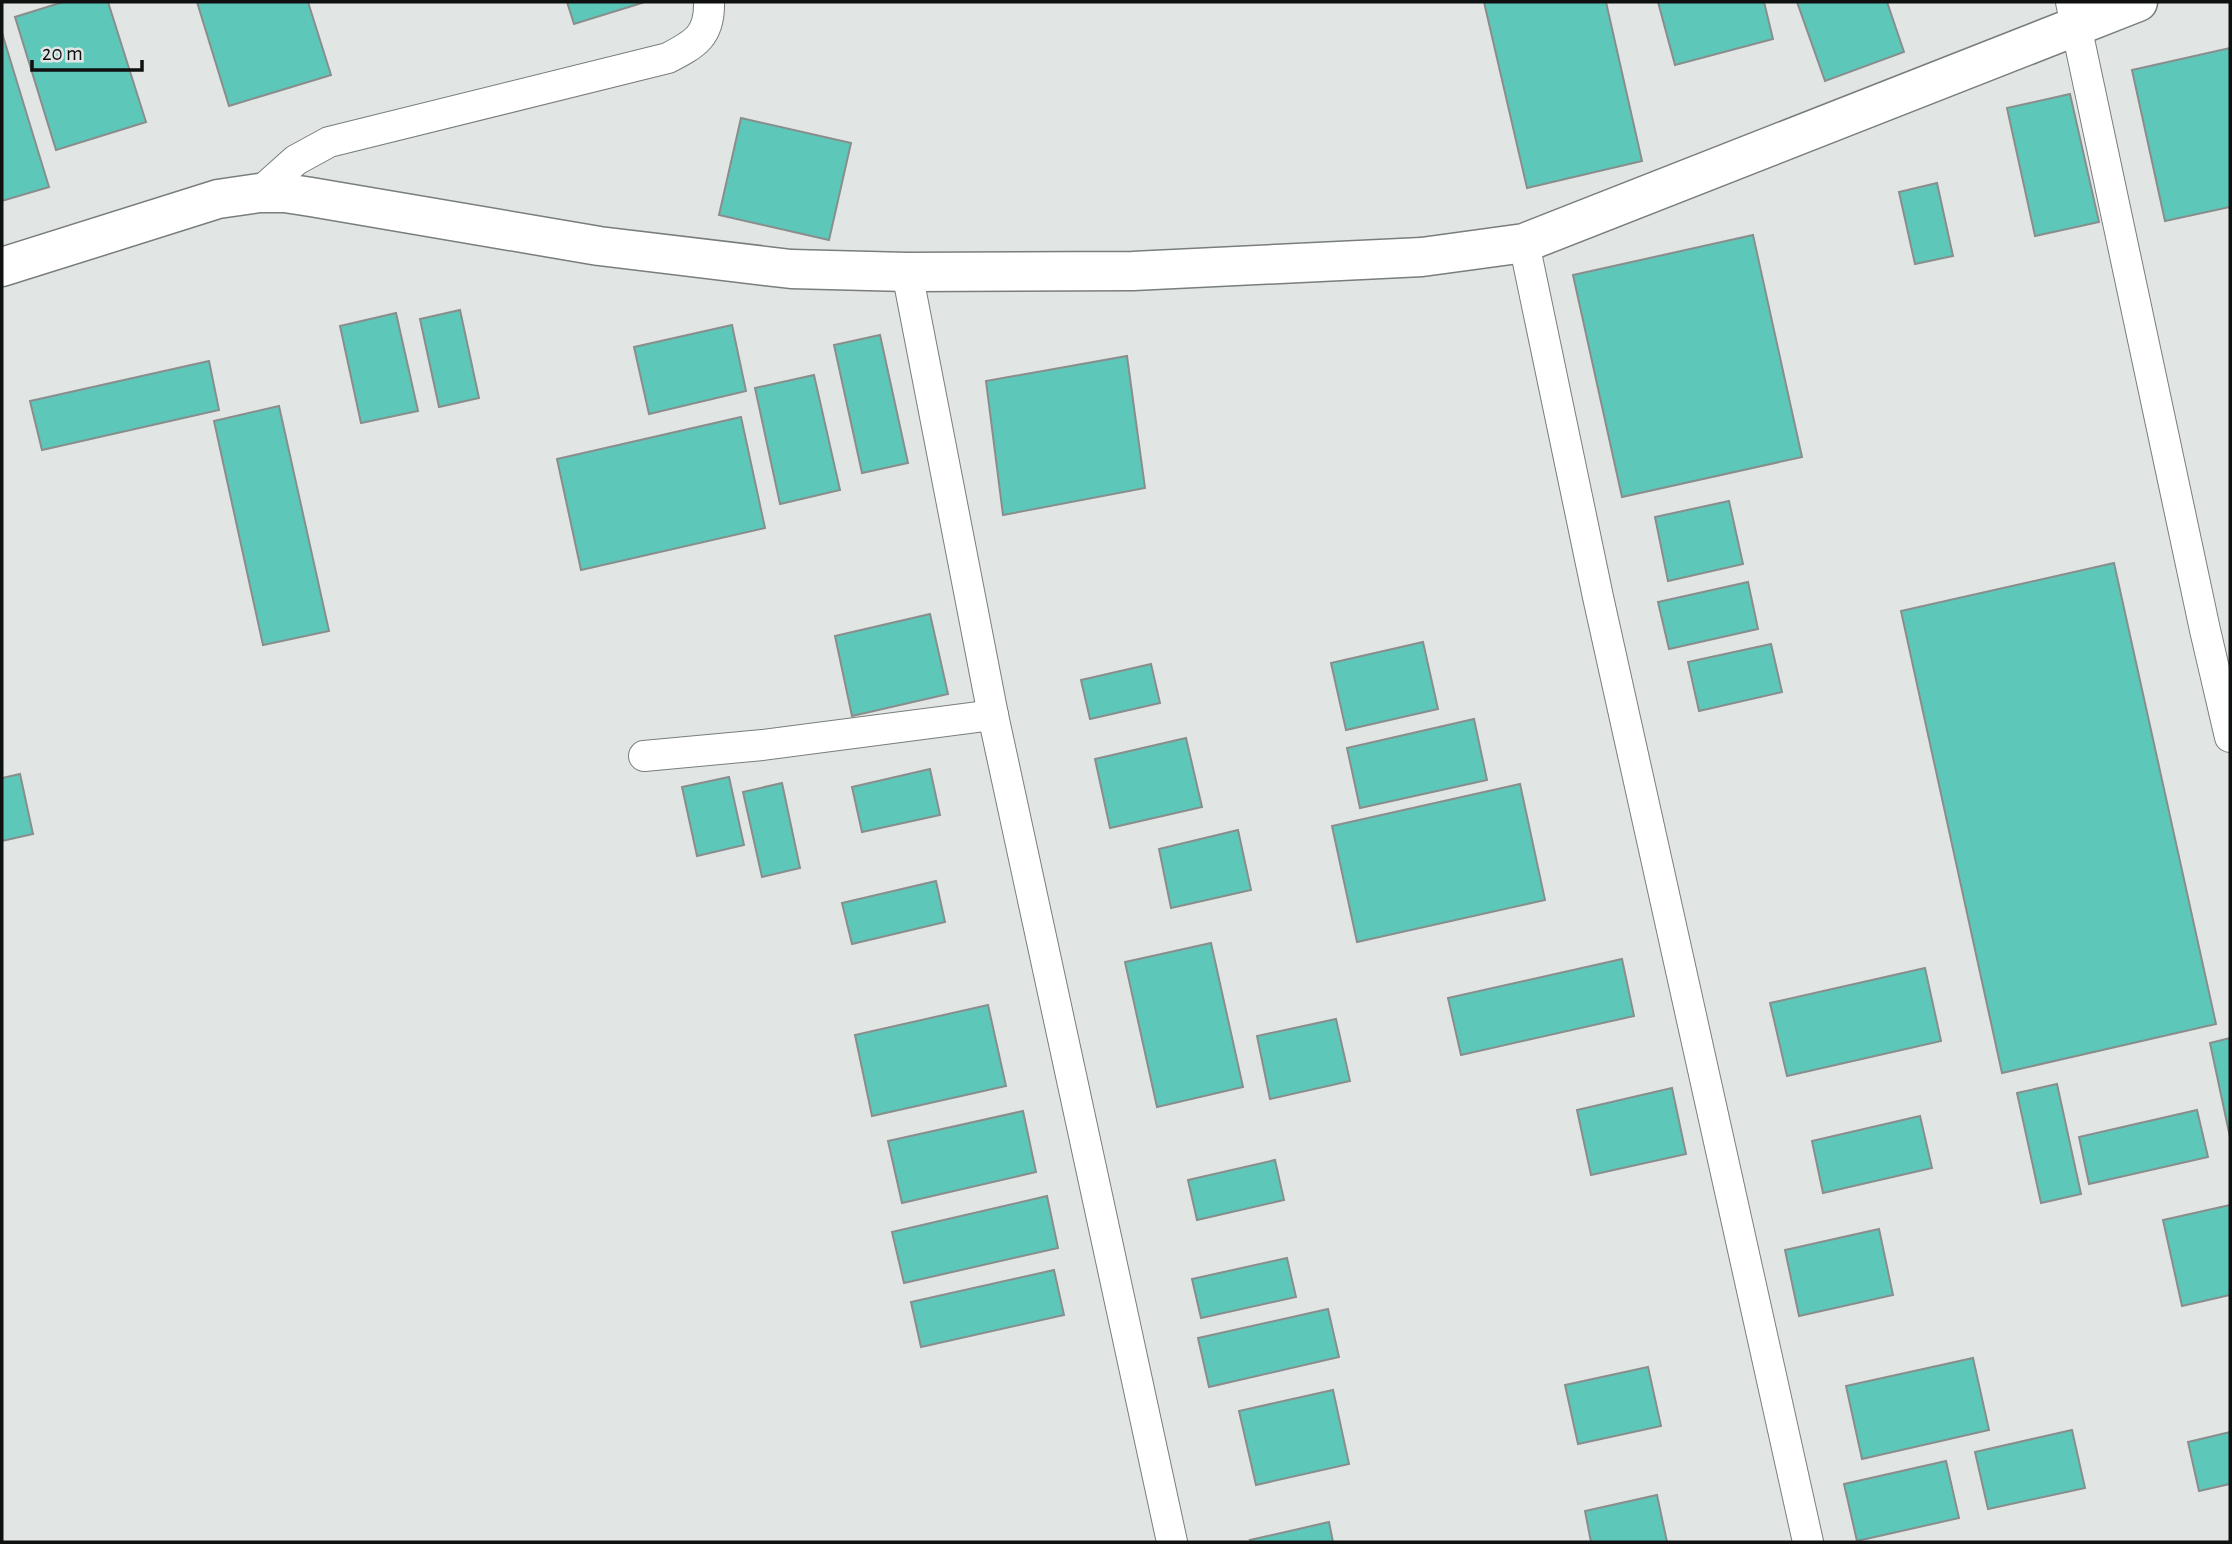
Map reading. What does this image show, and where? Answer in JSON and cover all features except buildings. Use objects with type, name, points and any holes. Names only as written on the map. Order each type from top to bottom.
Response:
[{"type":"main road","points":[[2,267],[218,199],[259,193],[311,197],[599,246],[791,269],[907,272],[1133,271],[1422,257],[1524,243],[2073,13],[2138,2]]},
{"type":"street","points":[[259,193],[296,160],[329,142],[668,58],[692,46],[705,31],[709,2]]},
{"type":"street","points":[[2073,13],[2230,737]]},
{"type":"street","points":[[1524,243],[1598,597],[1808,1542]]},
{"type":"street","points":[[907,272],[993,715],[1172,1542]]},
{"type":"street","points":[[645,756],[763,745],[993,715]]}]
